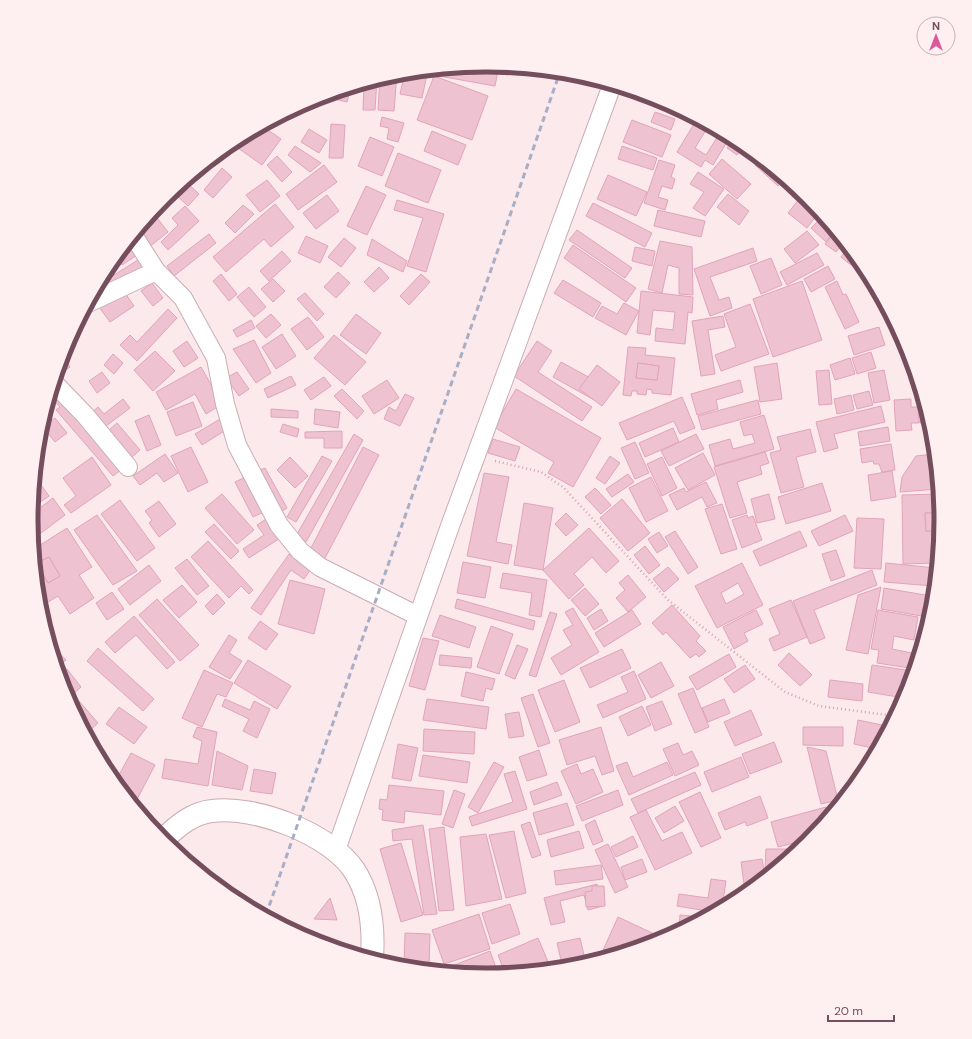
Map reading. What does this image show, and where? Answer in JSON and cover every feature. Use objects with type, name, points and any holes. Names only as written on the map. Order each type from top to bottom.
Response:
[{"type":"street","points":[[336,850],[418,616],[610,89]]},
{"type":"street","points":[[136,240],[156,271],[183,298],[216,358],[225,404],[237,445],[279,525],[300,551],[320,567],[418,616]]},
{"type":"street","points":[[96,299],[156,271]]},
{"type":"street","points":[[58,387],[85,415],[128,467]]},
{"type":"street","points":[[168,835],[176,827],[194,817],[211,811],[232,811],[262,814],[296,827],[336,850],[355,871],[367,899],[374,933],[372,953]]},
{"type":"path","points":[[476,456],[541,472],[563,487],[668,600],[785,692],[818,706],[889,715]]},
{"type":"building","points":[[457,72],[498,72],[495,86],[439,76],[439,74]]},
{"type":"building","points":[[427,75],[422,98],[400,94],[403,79]]},
{"type":"building","points":[[434,76],[488,96],[472,140],[417,120]]},
{"type":"building","points":[[396,81],[394,111],[378,110],[380,85]]},
{"type":"building","points":[[377,85],[375,110],[363,110],[364,89]]},
{"type":"building","points":[[349,93],[347,102],[333,99]]},
{"type":"building","points":[[655,112],[675,119],[671,130],[651,122]]},
{"type":"building","points":[[382,117],[404,123],[398,142],[387,139],[389,128],[380,126]]},
{"type":"building","points":[[632,120],[671,135],[662,157],[623,142]]},
{"type":"building","points":[[331,124],[345,125],[343,158],[329,158]]},
{"type":"building","points":[[694,124],[706,130],[695,148],[706,155],[718,137],[727,142],[713,165],[705,160],[701,167],[677,152]]},
{"type":"building","points":[[267,129],[281,139],[262,165],[237,147]]},
{"type":"building","points":[[309,129],[327,140],[319,153],[301,142]]},
{"type":"building","points":[[432,131],[466,145],[458,165],[424,151]]},
{"type":"building","points":[[370,137],[394,147],[382,176],[358,166]]},
{"type":"building","points":[[730,144],[740,151],[737,155],[727,148]]},
{"type":"building","points":[[295,146],[321,163],[310,172],[288,155]]},
{"type":"building","points":[[622,146],[657,158],[653,170],[618,159]]},
{"type":"building","points":[[398,153],[441,170],[428,203],[385,186]]},
{"type":"building","points":[[277,156],[292,172],[282,182],[267,165]]},
{"type":"building","points":[[722,159],[751,184],[737,199],[709,174]]},
{"type":"building","points":[[659,160],[675,165],[671,177],[675,179],[672,189],[662,186],[658,197],[668,200],[665,210],[644,203]]},
{"type":"building","points":[[757,163],[781,183],[778,186],[755,165]]},
{"type":"building","points":[[324,165],[337,182],[298,210],[286,194]]},
{"type":"building","points":[[222,168],[232,177],[213,198],[204,190]]},
{"type":"building","points":[[206,170],[193,184],[191,183]]},
{"type":"building","points":[[698,172],[724,189],[705,216],[693,208],[704,192],[690,184]]},
{"type":"building","points":[[608,175],[647,192],[636,216],[597,199]]},
{"type":"building","points":[[267,180],[280,196],[260,212],[246,195]]},
{"type":"building","points":[[189,185],[199,194],[188,206],[177,196]]},
{"type":"building","points":[[366,186],[386,195],[367,235],[347,226]]},
{"type":"building","points":[[728,194],[749,211],[739,225],[717,207]]},
{"type":"building","points":[[327,195],[339,211],[316,229],[303,213]]},
{"type":"building","points":[[799,199],[816,216],[807,228],[788,213]]},
{"type":"building","points":[[397,200],[444,214],[426,272],[407,266],[423,218],[394,210]]},
{"type":"building","points":[[593,203],[652,233],[645,247],[586,216]]},
{"type":"building","points":[[275,204],[294,227],[271,247],[264,239],[226,272],[213,257]]},
{"type":"building","points":[[243,205],[254,214],[235,233],[225,223]]},
{"type":"building","points":[[185,206],[199,221],[168,250],[161,242],[178,225],[172,218]]},
{"type":"building","points":[[658,210],[705,221],[701,237],[654,226]]},
{"type":"building","points":[[156,217],[168,232],[149,247],[140,235]]},
{"type":"building","points":[[819,220],[832,235],[826,242],[811,228]]},
{"type":"building","points":[[577,230],[632,268],[625,278],[569,240]]},
{"type":"building","points":[[807,231],[819,245],[795,263],[784,249]]},
{"type":"building","points":[[209,234],[216,243],[174,276],[167,266]]},
{"type":"building","points":[[306,236],[328,246],[320,263],[298,253]]},
{"type":"building","points":[[832,236],[841,246],[836,252],[825,244]]},
{"type":"building","points":[[344,238],[356,248],[341,267],[328,257]]},
{"type":"building","points":[[372,239],[407,261],[403,272],[367,255]]},
{"type":"building","points":[[660,241],[692,247],[693,295],[679,294],[679,268],[668,265],[662,293],[648,289]]},
{"type":"building","points":[[133,244],[140,253],[122,265],[120,262]]},
{"type":"building","points":[[573,245],[636,288],[626,302],[564,258]]},
{"type":"building","points":[[635,247],[655,251],[652,266],[632,261]]},
{"type":"building","points":[[753,248],[757,261],[710,277],[719,300],[729,297],[732,308],[710,316],[694,269]]},
{"type":"building","points":[[282,251],[291,261],[269,281],[260,271]]},
{"type":"building","points":[[845,252],[849,259],[847,262],[841,257]]},
{"type":"building","points":[[817,253],[824,265],[787,285],[780,272]]},
{"type":"building","points":[[141,258],[147,269],[102,294],[100,291],[111,277]]},
{"type":"building","points":[[771,258],[782,285],[761,294],[750,266]]},
{"type":"building","points":[[849,259],[856,269],[847,262]]},
{"type":"building","points":[[828,266],[835,279],[811,292],[804,279]]},
{"type":"building","points":[[379,267],[389,278],[374,292],[364,282]]},
{"type":"building","points":[[338,272],[350,283],[336,298],[324,287]]},
{"type":"building","points":[[221,274],[237,294],[229,301],[213,281]]},
{"type":"building","points":[[421,274],[430,282],[409,305],[400,296]]},
{"type":"building","points":[[273,279],[285,291],[273,302],[261,289]]},
{"type":"building","points":[[563,280],[601,303],[593,317],[554,293]]},
{"type":"building","points":[[802,281],[822,340],[773,357],[753,299]]},
{"type":"building","points":[[837,281],[843,295],[846,294],[859,322],[845,329],[825,287]]},
{"type":"building","points":[[152,283],[163,298],[153,306],[141,291]]},
{"type":"building","points":[[249,287],[266,307],[254,317],[237,297]]},
{"type":"building","points":[[123,290],[134,306],[110,322],[99,307]]},
{"type":"building","points":[[641,291],[693,297],[692,313],[688,312],[685,344],[655,341],[656,328],[673,330],[675,312],[653,310],[650,335],[637,333]]},
{"type":"building","points":[[305,293],[324,314],[317,321],[297,299]]},
{"type":"building","points":[[624,303],[639,311],[626,335],[595,318],[602,306],[617,314]]},
{"type":"building","points":[[750,304],[769,354],[721,371],[715,355],[736,347],[724,314]]},
{"type":"building","points":[[168,309],[177,318],[137,361],[120,345],[130,335],[137,342]]},
{"type":"building","points":[[271,314],[281,325],[266,338],[256,326]]},
{"type":"building","points":[[356,314],[381,333],[366,354],[340,335]]},
{"type":"building","points":[[723,316],[725,327],[708,330],[715,374],[701,376],[692,321]]},
{"type":"building","points":[[308,317],[324,337],[307,350],[291,329]]},
{"type":"building","points":[[251,320],[255,328],[237,337],[233,330]]},
{"type":"building","points":[[879,327],[885,345],[854,355],[848,336]]},
{"type":"building","points":[[282,334],[296,356],[276,369],[262,347]]},
{"type":"building","points":[[334,335],[366,362],[345,385],[314,358]]},
{"type":"building","points":[[254,340],[271,373],[256,383],[233,349]]},
{"type":"building","points":[[187,341],[198,358],[184,367],[173,351]]},
{"type":"building","points":[[537,341],[552,351],[538,372],[592,407],[582,421],[514,376]]},
{"type":"building","points":[[628,347],[646,348],[645,355],[675,358],[671,395],[652,393],[652,390],[647,389],[646,395],[637,394],[637,391],[632,391],[631,396],[623,395]],"holes":[[[638,363],[659,366],[657,380],[636,378]]]},
{"type":"building","points":[[155,351],[175,371],[153,391],[134,370]]},
{"type":"building","points":[[871,352],[876,368],[857,374],[852,358]]},
{"type":"building","points":[[113,354],[123,363],[114,374],[104,365]]},
{"type":"building","points":[[850,358],[855,374],[835,380],[830,365]]},
{"type":"building","points":[[67,362],[70,367],[63,372]]},
{"type":"building","points":[[561,362],[605,386],[596,401],[553,377]]},
{"type":"building","points":[[638,363],[659,366],[657,380],[636,378]]},
{"type":"building","points":[[777,363],[782,399],[760,402],[754,367]]},
{"type":"building","points":[[597,365],[620,382],[602,406],[579,389]]},
{"type":"building","points":[[201,367],[222,404],[206,414],[195,394],[166,410],[156,392]]},
{"type":"building","points":[[829,370],[832,404],[819,405],[816,371]]},
{"type":"building","points":[[884,370],[890,400],[874,403],[868,373]]},
{"type":"building","points":[[102,372],[110,383],[97,393],[89,381]]},
{"type":"building","points":[[237,372],[249,389],[239,396],[226,378]]},
{"type":"building","points":[[291,376],[296,385],[268,398],[264,389]]},
{"type":"building","points":[[324,377],[331,386],[311,400],[304,390]]},
{"type":"building","points":[[387,380],[399,398],[374,414],[362,396]]},
{"type":"building","points":[[740,380],[743,392],[716,400],[718,409],[697,415],[691,394]]},
{"type":"building","points":[[342,389],[364,411],[357,419],[334,396]]},
{"type":"building","points":[[516,389],[601,438],[573,487],[548,473],[554,462],[494,427]]},
{"type":"building","points":[[869,391],[873,405],[857,409],[853,395]]},
{"type":"building","points":[[56,393],[122,469],[113,476],[56,410],[60,407],[54,400]]},
{"type":"building","points":[[405,394],[414,398],[400,426],[384,419],[389,407],[396,411]]},
{"type":"building","points":[[851,395],[854,410],[837,414],[834,399]]},
{"type":"building","points":[[682,397],[695,428],[680,434],[674,421],[627,440],[619,423]]},
{"type":"building","points":[[123,399],[130,408],[102,429],[90,414],[98,407],[104,414]]},
{"type":"building","points":[[911,399],[911,407],[918,407],[919,423],[911,423],[912,430],[896,431],[894,400]]},
{"type":"building","points":[[758,400],[761,414],[702,430],[698,416]]},
{"type":"building","points":[[193,402],[202,426],[176,436],[167,412]]},
{"type":"building","points":[[881,406],[885,422],[834,434],[838,448],[824,452],[816,422]]},
{"type":"building","points":[[271,409],[298,411],[298,418],[271,417]]},
{"type":"building","points":[[315,409],[340,412],[338,428],[314,424]]},
{"type":"building","points":[[920,409],[923,423],[920,423]]},
{"type":"building","points":[[149,415],[161,445],[147,451],[135,421]]},
{"type":"building","points":[[764,415],[774,449],[715,466],[709,445],[730,439],[733,449],[755,443],[752,434],[744,436],[740,422]]},
{"type":"building","points":[[55,418],[67,433],[55,442],[47,432],[49,422]]},
{"type":"building","points":[[220,419],[226,430],[202,445],[195,434]]},
{"type":"building","points":[[117,423],[140,450],[132,457],[109,430]]},
{"type":"building","points":[[283,424],[299,429],[297,437],[280,432]]},
{"type":"building","points":[[888,427],[890,441],[860,446],[858,432]]},
{"type":"building","points":[[673,428],[679,442],[645,457],[639,443]]},
{"type":"building","points":[[810,429],[816,452],[796,457],[804,487],[781,493],[770,453],[781,450],[777,437]]},
{"type":"building","points":[[342,431],[342,448],[324,448],[324,438],[305,438],[305,432]]},
{"type":"building","points":[[354,434],[363,440],[306,542],[296,536]]},
{"type":"building","points":[[696,434],[704,449],[669,466],[661,451]]},
{"type":"building","points":[[493,439],[520,447],[515,461],[488,453]]},
{"type":"building","points":[[635,442],[649,473],[635,479],[621,448]]},
{"type":"building","points":[[891,444],[895,470],[882,472],[879,464],[874,464],[873,461],[862,463],[860,449]]},
{"type":"building","points":[[191,447],[208,482],[188,492],[171,456]]},
{"type":"building","points":[[363,447],[379,455],[324,560],[309,552]]},
{"type":"building","points":[[765,452],[769,463],[760,466],[762,474],[737,482],[747,513],[730,518],[714,467]]},
{"type":"building","points":[[703,453],[715,475],[688,490],[675,468]]},
{"type":"building","points":[[165,454],[178,473],[164,482],[157,473],[140,485],[133,476]]},
{"type":"building","points":[[929,455],[933,489],[900,492],[902,477],[916,456]]},
{"type":"building","points":[[322,456],[332,461],[296,522],[287,517]]},
{"type":"building","points":[[610,456],[620,463],[605,484],[596,478]]},
{"type":"building","points":[[92,457],[111,485],[71,513],[64,505],[76,496],[63,478]]},
{"type":"building","points":[[290,457],[308,476],[295,488],[277,470]]},
{"type":"building","points":[[662,457],[677,488],[662,496],[647,464]]},
{"type":"building","points":[[265,468],[287,508],[282,511],[287,520],[282,522],[255,473]]},
{"type":"building","points":[[892,471],[896,497],[871,501],[868,475]]},
{"type":"building","points":[[484,473],[509,477],[496,542],[512,545],[508,564],[467,556]]},
{"type":"building","points":[[628,474],[634,482],[612,497],[606,489]]},
{"type":"building","points":[[250,475],[268,510],[253,517],[235,482]]},
{"type":"building","points":[[651,477],[668,511],[646,522],[629,488]]},
{"type":"building","points":[[706,482],[717,503],[707,507],[702,497],[677,510],[669,495],[684,488],[686,492]]},
{"type":"building","points":[[40,483],[49,496],[39,503]]},
{"type":"building","points":[[822,483],[831,511],[786,524],[778,497]]},
{"type":"building","points":[[595,488],[611,505],[601,514],[585,497]]},
{"type":"building","points":[[222,494],[254,530],[237,544],[205,508]]},
{"type":"building","points":[[769,494],[775,519],[757,523],[751,499]]},
{"type":"building","points":[[933,494],[934,527],[933,513],[925,513],[926,531],[934,531],[932,563],[903,564],[902,495]]},
{"type":"building","points":[[53,498],[65,515],[39,535],[38,509]]},
{"type":"building","points":[[622,499],[650,533],[628,551],[600,518]]},
{"type":"building","points":[[120,500],[155,548],[137,561],[101,514]]},
{"type":"building","points":[[159,501],[176,524],[159,537],[149,523],[152,520],[145,511]]},
{"type":"building","points":[[524,503],[553,508],[543,570],[514,565]]},
{"type":"building","points":[[722,504],[737,549],[721,554],[705,509]]},
{"type":"building","points":[[566,513],[578,525],[566,536],[555,524]]},
{"type":"building","points":[[925,513],[933,513],[934,531],[926,531]]},
{"type":"building","points":[[97,515],[137,571],[113,585],[74,530]]},
{"type":"building","points":[[747,515],[748,518],[753,516],[762,540],[742,548],[732,520]]},
{"type":"building","points":[[845,515],[853,531],[819,546],[811,531]]},
{"type":"building","points":[[269,517],[282,537],[249,558],[243,549],[264,535],[257,525]]},
{"type":"building","points":[[857,518],[884,519],[881,569],[854,568]]},
{"type":"building","points":[[214,524],[239,551],[231,559],[205,532]]},
{"type":"building","points":[[67,528],[92,567],[79,575],[94,598],[70,614],[58,596],[46,603],[41,571],[48,583],[60,576],[49,557],[40,561],[39,546]]},
{"type":"building","points":[[589,528],[619,561],[606,573],[592,557],[574,574],[584,585],[569,599],[543,570]]},
{"type":"building","points":[[675,531],[698,567],[688,574],[665,537]]},
{"type":"building","points":[[800,531],[807,546],[760,566],[753,551]]},
{"type":"building","points":[[659,532],[668,546],[657,553],[648,539]]},
{"type":"building","points":[[208,541],[253,590],[249,594],[241,586],[229,598],[191,557]]},
{"type":"building","points":[[645,546],[660,565],[649,574],[634,555]]},
{"type":"building","points":[[836,550],[845,576],[831,581],[822,554]]},
{"type":"building","points":[[289,554],[311,569],[304,579],[291,570],[261,615],[251,608]]},
{"type":"building","points":[[49,557],[60,576],[48,583],[41,571],[40,561]]},
{"type":"building","points":[[187,559],[209,586],[197,595],[175,568]]},
{"type":"building","points":[[463,562],[491,567],[485,598],[457,593]]},
{"type":"building","points":[[742,563],[763,605],[717,628],[695,586]],"holes":[[[738,583],[744,594],[726,604],[721,593]]]},
{"type":"building","points":[[886,563],[931,568],[929,586],[884,582]]},
{"type":"building","points":[[149,565],[161,581],[130,605],[118,589]]},
{"type":"building","points":[[668,567],[679,579],[664,592],[653,579]]},
{"type":"building","points":[[872,570],[877,585],[814,610],[825,638],[810,644],[793,601]]},
{"type":"building","points":[[503,573],[547,580],[541,617],[529,615],[532,593],[500,588]]},
{"type":"building","points":[[628,575],[646,597],[628,612],[616,598],[625,590],[619,583]]},
{"type":"building","points":[[290,580],[325,589],[314,634],[278,624]]},
{"type":"building","points":[[182,585],[197,602],[179,618],[163,600]]},
{"type":"building","points":[[881,587],[868,654],[846,650],[858,595]]},
{"type":"building","points":[[585,588],[599,604],[585,616],[571,600]]},
{"type":"building","points":[[884,588],[927,595],[923,616],[881,609]]},
{"type":"building","points":[[112,592],[124,609],[107,620],[96,603]]},
{"type":"building","points":[[217,594],[225,603],[213,615],[205,606]]},
{"type":"building","points":[[157,599],[199,645],[180,661],[139,615]]},
{"type":"building","points":[[457,599],[535,621],[533,630],[455,608]]},
{"type":"building","points":[[791,600],[807,637],[774,651],[769,639],[780,634],[769,609]]},
{"type":"building","points":[[672,605],[700,636],[696,641],[706,651],[699,657],[696,654],[690,658],[666,632],[663,635],[652,623]]},
{"type":"building","points":[[573,608],[599,652],[561,675],[551,658],[572,645],[563,630],[573,625],[565,612]]},
{"type":"building","points":[[601,609],[608,621],[594,630],[587,618]]},
{"type":"building","points":[[632,610],[641,624],[604,647],[595,633]]},
{"type":"building","points":[[756,610],[763,624],[744,633],[748,641],[734,649],[723,627]]},
{"type":"building","points":[[878,610],[918,617],[914,640],[894,636],[892,649],[912,653],[909,668],[877,663],[879,650],[871,649]]},
{"type":"building","points":[[550,612],[557,614],[536,677],[529,675]]},
{"type":"building","points":[[440,615],[476,627],[469,648],[432,636]]},
{"type":"building","points":[[134,616],[175,662],[167,669],[136,635],[115,653],[105,642]]},
{"type":"building","points":[[260,621],[278,634],[266,650],[248,638]]},
{"type":"building","points":[[491,626],[513,634],[499,674],[477,667]]},
{"type":"building","points":[[229,635],[237,640],[229,653],[242,661],[230,679],[209,667]]},
{"type":"building","points":[[423,638],[439,641],[425,690],[409,686]]},
{"type":"building","points":[[517,645],[528,649],[515,679],[505,675]]},
{"type":"building","points":[[98,648],[154,699],[143,711],[87,661]]},
{"type":"building","points":[[622,649],[631,668],[590,688],[580,668]]},
{"type":"building","points":[[58,652],[66,660],[62,664]]},
{"type":"building","points":[[789,653],[812,675],[800,686],[778,665]]},
{"type":"building","points":[[729,654],[736,667],[697,690],[689,677]]},
{"type":"building","points":[[440,655],[472,658],[471,668],[439,665]]},
{"type":"building","points":[[248,660],[291,686],[277,709],[234,683]]},
{"type":"building","points":[[661,662],[674,686],[651,698],[638,675]]},
{"type":"building","points":[[745,665],[755,679],[734,693],[724,679]]},
{"type":"building","points":[[872,665],[906,670],[905,677],[897,697],[868,692]]},
{"type":"building","points":[[67,669],[81,687],[73,694],[72,691],[65,671]]},
{"type":"building","points":[[204,670],[233,683],[226,697],[217,694],[202,727],[182,718]]},
{"type":"building","points":[[634,671],[646,699],[603,718],[597,705],[628,692],[621,677]]},
{"type":"building","points":[[466,672],[495,679],[492,690],[486,688],[483,701],[461,696]]},
{"type":"building","points":[[564,680],[580,722],[555,732],[538,690]]},
{"type":"building","points":[[830,680],[863,684],[862,701],[828,697]]},
{"type":"building","points":[[693,688],[709,727],[695,733],[678,694]]},
{"type":"building","points":[[533,694],[550,743],[538,747],[521,698]]},
{"type":"building","points":[[74,695],[98,723],[91,730]]},
{"type":"building","points":[[225,699],[250,710],[254,701],[270,709],[257,738],[243,731],[249,719],[222,706]]},
{"type":"building","points":[[427,699],[489,707],[486,729],[423,720]]},
{"type":"building","points":[[724,699],[730,713],[708,722],[702,708]]},
{"type":"building","points":[[662,701],[672,724],[655,731],[646,707]]},
{"type":"building","points":[[642,706],[651,725],[628,736],[619,717]]},
{"type":"building","points":[[119,707],[147,727],[134,744],[106,724]]},
{"type":"building","points":[[751,710],[762,735],[735,746],[724,722]]},
{"type":"building","points":[[519,712],[524,736],[509,738],[505,714]]},
{"type":"building","points":[[858,720],[882,725],[881,732],[871,748],[854,744]]},
{"type":"building","points":[[197,727],[217,732],[208,786],[162,778],[165,759],[198,764],[202,741],[193,737]]},
{"type":"building","points":[[601,727],[614,771],[602,775],[595,756],[567,765],[559,740]]},
{"type":"building","points":[[803,727],[843,727],[843,746],[803,745]]},
{"type":"building","points":[[424,729],[475,732],[474,754],[423,751]]},
{"type":"building","points":[[774,742],[782,762],[750,774],[742,754]]},
{"type":"building","points":[[678,743],[683,755],[692,751],[699,765],[675,776],[663,749]]},
{"type":"building","points":[[398,744],[418,748],[411,781],[392,778]]},
{"type":"building","points":[[807,747],[826,751],[837,797],[834,801],[821,804]]},
{"type":"building","points":[[539,750],[547,775],[527,781],[519,757]]},
{"type":"building","points":[[217,751],[248,766],[242,790],[212,785]]},
{"type":"building","points":[[131,753],[155,765],[137,800],[119,775]]},
{"type":"building","points":[[423,755],[470,762],[467,783],[419,776]]},
{"type":"building","points":[[741,757],[749,777],[712,792],[704,772]]},
{"type":"building","points":[[494,762],[504,767],[478,813],[468,807]]},
{"type":"building","points":[[627,762],[633,777],[667,762],[673,775],[629,795],[616,766]]},
{"type":"building","points":[[577,764],[581,774],[593,769],[603,792],[576,804],[561,771]]},
{"type":"building","points":[[254,769],[276,773],[272,794],[250,791]]},
{"type":"building","points":[[515,771],[527,809],[472,826],[469,817],[513,802],[504,774]]},
{"type":"building","points":[[695,772],[701,785],[638,813],[631,799]]},
{"type":"building","points":[[557,782],[562,795],[534,805],[530,792]]},
{"type":"building","points":[[389,785],[444,791],[441,815],[405,811],[404,823],[382,820],[383,810],[379,809],[380,799],[387,800]]},
{"type":"building","points":[[454,790],[465,794],[453,828],[442,824]]},
{"type":"building","points":[[618,790],[623,805],[582,821],[576,806]]},
{"type":"building","points":[[700,792],[721,838],[701,847],[679,802]]},
{"type":"building","points":[[760,796],[768,818],[747,826],[745,822],[725,830],[718,813]]},
{"type":"building","points":[[567,803],[574,825],[539,835],[533,813]]},
{"type":"building","points":[[675,806],[684,821],[664,833],[655,818]]},
{"type":"building","points":[[826,807],[827,810],[796,843],[778,847],[771,822]]},
{"type":"building","points":[[646,810],[662,841],[682,832],[692,853],[655,870],[630,817]]},
{"type":"building","points":[[595,820],[603,841],[593,845],[585,825]]},
{"type":"building","points":[[530,822],[541,855],[532,858],[521,825]]},
{"type":"building","points":[[423,825],[437,914],[424,915],[412,839],[393,841],[392,830]]},
{"type":"building","points":[[444,827],[454,910],[439,911],[429,829]]},
{"type":"building","points":[[514,831],[526,893],[506,898],[489,835]]},
{"type":"building","points":[[579,831],[584,848],[551,857],[547,840]]},
{"type":"building","points":[[486,834],[502,899],[466,906],[460,837]]},
{"type":"building","points":[[633,836],[638,847],[616,857],[611,847]]},
{"type":"building","points":[[401,843],[423,915],[401,922],[380,849]]},
{"type":"building","points":[[608,844],[628,887],[615,893],[595,850]]},
{"type":"building","points":[[766,849],[789,849],[766,869]]},
{"type":"building","points":[[642,859],[647,872],[625,880],[621,867]]},
{"type":"building","points":[[762,859],[764,871],[747,884],[744,884],[741,862]]},
{"type":"building","points":[[601,865],[603,879],[556,885],[554,871]]},
{"type":"building","points":[[711,879],[726,881],[723,899],[704,910],[677,906],[679,894],[708,898]]},
{"type":"building","points":[[597,884],[603,906],[588,910],[584,895],[560,901],[565,922],[551,925],[544,898]]},
{"type":"building","points":[[592,886],[604,886],[605,906],[586,907],[585,892],[592,891]]},
{"type":"building","points":[[330,898],[337,920],[314,919]]},
{"type":"building","points":[[510,904],[520,934],[492,944],[482,913]]},
{"type":"building","points":[[479,914],[490,949],[444,964],[432,930]]},
{"type":"building","points":[[680,915],[693,916],[684,921],[679,923]]},
{"type":"building","points":[[618,917],[654,934],[630,944],[602,952]]},
{"type":"building","points":[[405,933],[430,934],[429,964],[404,960]]},
{"type":"building","points":[[538,938],[549,963],[503,967],[498,955]]},
{"type":"building","points":[[580,938],[584,955],[561,960],[557,943]]},
{"type":"building","points":[[490,951],[496,968],[457,967],[452,966]]},
{"type":"railway","points":[[268,910],[558,77]]}]
